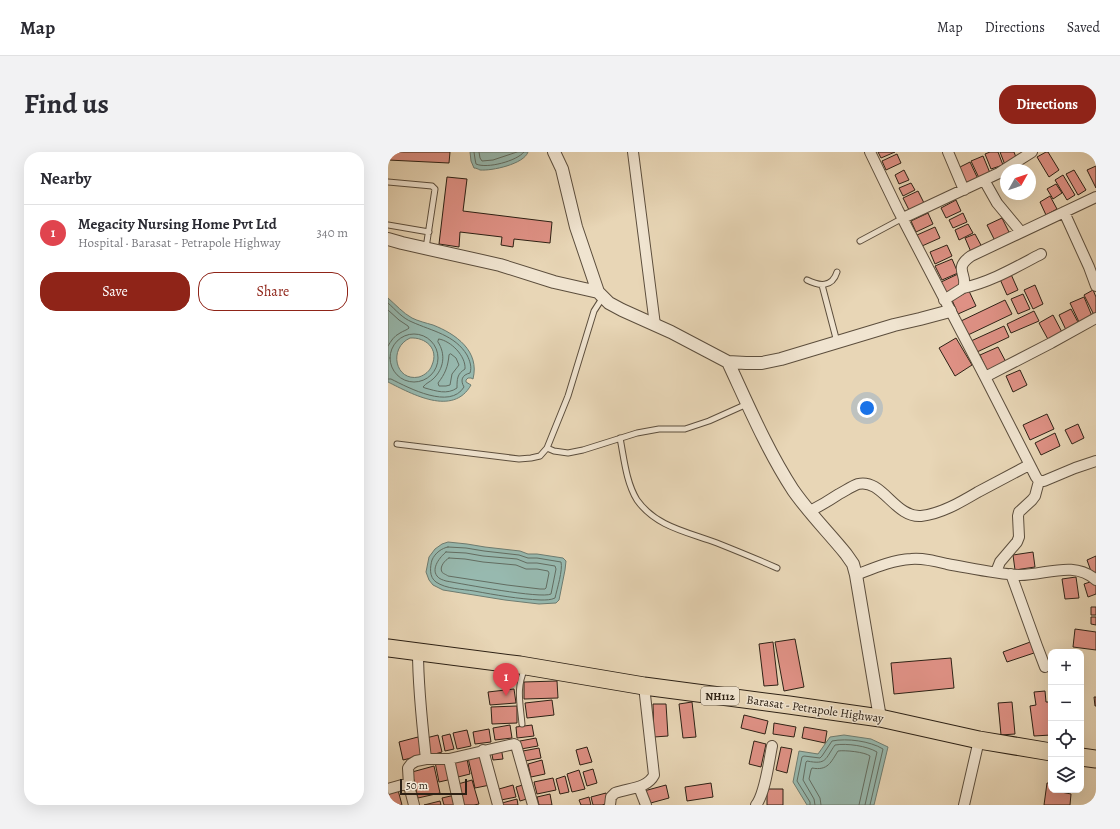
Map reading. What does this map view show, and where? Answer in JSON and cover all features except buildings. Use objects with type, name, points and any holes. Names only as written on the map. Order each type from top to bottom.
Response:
[{"type":"highway","name":"Barasat - Petrapole Highway","points":[[388,648],[526,666],[644,686],[880,718],[979,740],[1048,752]]},
{"type":"highway","points":[[1084,757],[1096,759]]},
{"type":"street","points":[[554,152],[562,168],[576,227],[600,295]]},
{"type":"street","points":[[633,152],[655,325]]},
{"type":"street","points":[[870,152],[944,300],[1029,465],[1039,481]]},
{"type":"street","points":[[948,152],[964,190]]},
{"type":"street","points":[[903,218],[999,173],[1018,156],[1032,152]]},
{"type":"street","points":[[984,180],[997,203],[1021,232]]},
{"type":"street","points":[[963,288],[965,285],[961,268],[963,263],[968,258],[1096,197]]},
{"type":"street","points":[[1064,212],[1096,286]]},
{"type":"street","points":[[388,239],[500,265],[600,295],[609,303],[622,310],[671,332],[728,362],[746,364],[762,363],[894,324],[950,311]]},
{"type":"street","points":[[944,300],[963,288],[976,285],[1000,275],[1041,254]]},
{"type":"street","points":[[985,377],[1096,318]]},
{"type":"street","points":[[728,362],[780,469],[794,491],[853,564],[880,718]]},
{"type":"street","points":[[1039,481],[1050,479],[1096,461]]},
{"type":"street","points":[[810,511],[858,484],[865,483],[882,492],[901,510],[912,515],[921,516],[940,511],[1029,465]]},
{"type":"street","points":[[996,572],[1000,562],[1017,542],[1019,537],[1019,512],[1035,496],[1039,481]]},
{"type":"street","points":[[856,575],[896,561],[922,559],[1021,575],[1070,569],[1081,571],[1095,578]]},
{"type":"street","points":[[1011,574],[1045,667]]},
{"type":"street","points":[[418,652],[421,715],[426,759]]},
{"type":"street","points":[[610,805],[611,797],[614,794],[648,783],[654,774],[644,686]]},
{"type":"street","points":[[964,805],[979,740]]},
{"type":"street","points":[[414,805],[409,783],[408,768],[411,764],[416,761],[426,759],[449,759],[514,744],[516,745],[533,805]]},
{"type":"street","points":[[756,805],[763,790],[772,746]]},
{"type":"street","points":[[483,750],[498,805]]},
{"type":"street","points":[[449,759],[459,805]]},
{"type":"street","points":[[388,789],[409,783]]},
{"type":"street","points":[[639,787],[646,805]]},
{"type":"lane","points":[[388,182],[434,187],[435,189],[426,248]]},
{"type":"lane","points":[[860,241],[903,218]]},
{"type":"lane","points":[[388,225],[429,232]]},
{"type":"lane","points":[[807,280],[818,285],[822,285],[832,280],[837,272]]},
{"type":"lane","points":[[822,285],[836,342]]},
{"type":"lane","points":[[397,444],[519,459],[540,456],[547,448],[568,396],[600,295]]},
{"type":"lane","points":[[547,448],[554,452],[568,453],[583,450],[649,430],[685,429],[709,421],[748,404]]},
{"type":"lane","points":[[620,438],[630,485],[636,498],[653,516],[658,520],[686,533],[713,542],[777,568]]},
{"type":"lane","points":[[522,724],[519,685],[526,666]]},
{"type":"water","points":[[470,152],[528,152],[520,160],[507,166],[480,170],[474,168],[471,161]]},
{"type":"water","points":[[388,298],[412,318],[450,333],[464,345],[473,360],[473,379],[468,378],[466,380],[466,382],[471,385],[463,395],[454,400],[443,401],[420,397],[388,382]],"holes":[[[410,338],[416,338],[430,345],[434,354],[434,359],[429,371],[419,377],[411,377],[404,374],[400,369],[397,363],[397,356],[403,343]]]},
{"type":"water","points":[[448,542],[563,558],[566,561],[559,600],[556,603],[539,604],[505,600],[443,590],[433,585],[426,572],[429,557],[435,549]]},
{"type":"water","points":[[844,735],[871,739],[888,747],[874,805],[807,805],[793,782],[799,751],[818,754],[830,737]]},
{"type":"place","name":"Megacity Nursing Home Pvt Ltd","points":[[506,696]]}]
